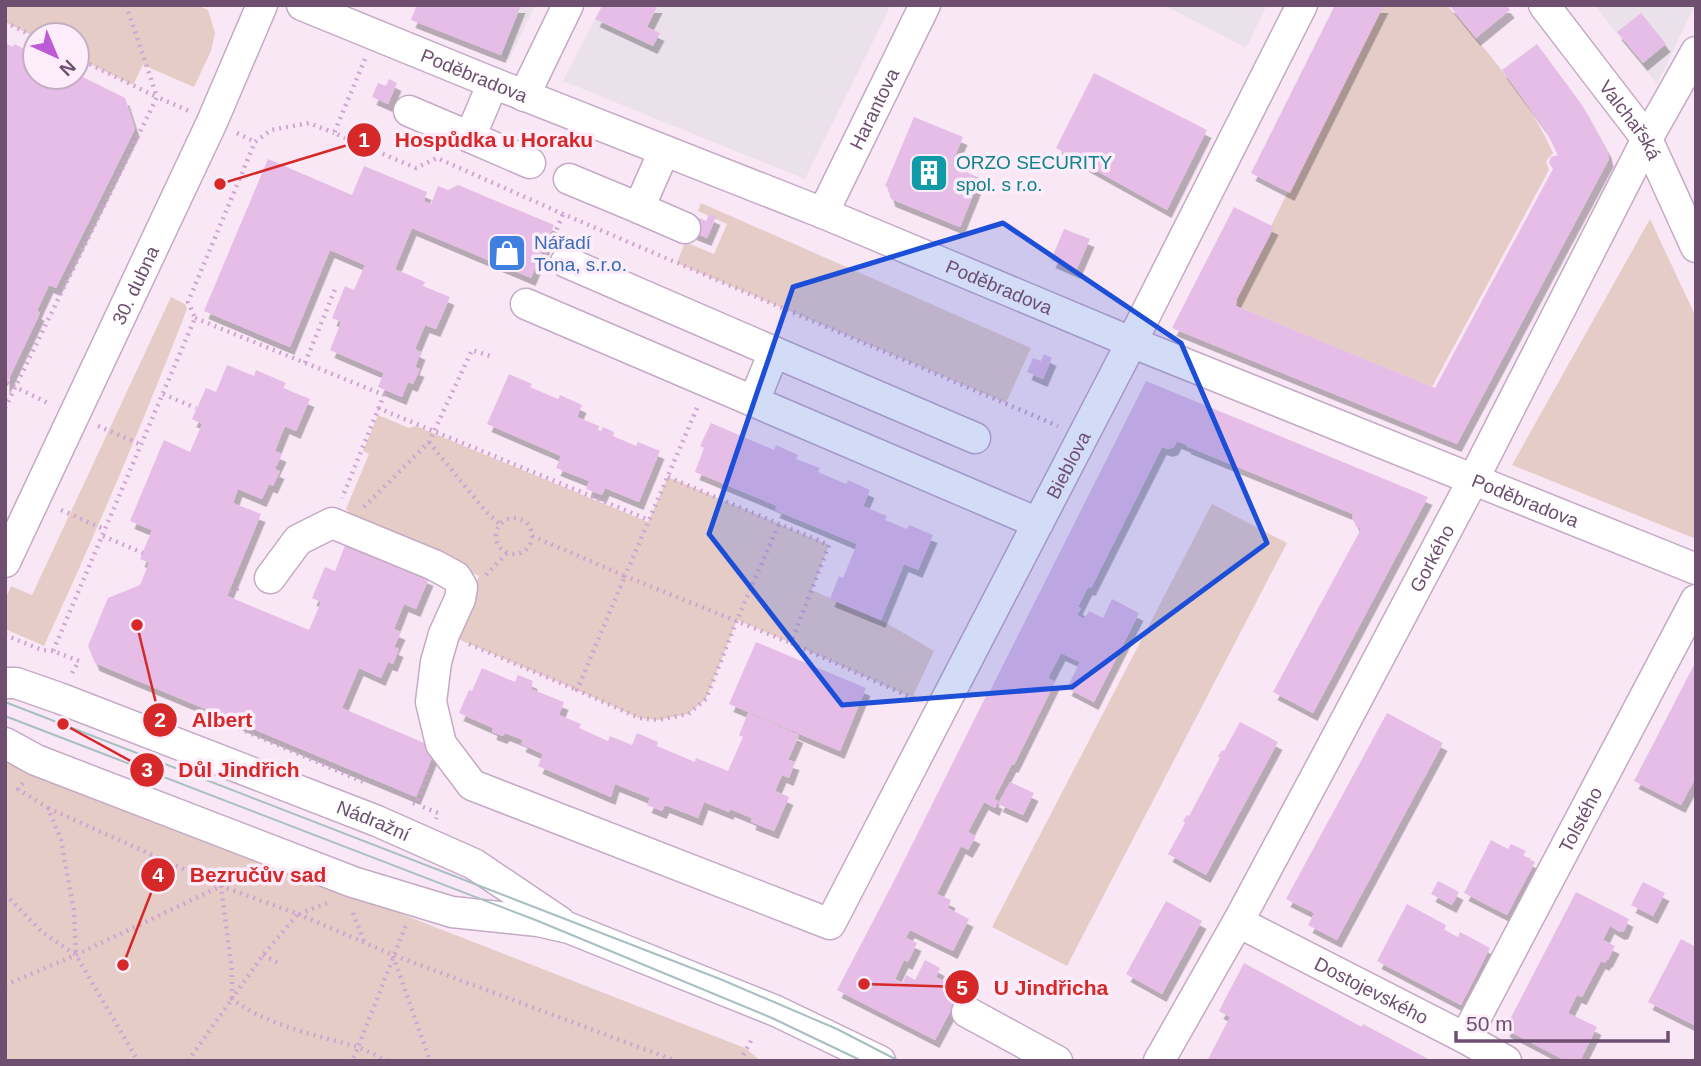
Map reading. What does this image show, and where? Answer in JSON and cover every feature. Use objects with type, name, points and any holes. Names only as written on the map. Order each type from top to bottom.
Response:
[{"type":"street","name":"30. dubna","points":[[5,562],[212,122],[262,5]]},
{"type":"street","name":"Poděbradova","points":[[302,5],[524,96],[823,213],[1131,342],[1696,569]]},
{"type":"street","points":[[524,96],[568,5]]},
{"type":"street","name":"Harantova","points":[[823,213],[925,5]]},
{"type":"street","name":"Bieblova","points":[[441,744],[472,785],[830,925],[1083,437],[1302,5]]},
{"type":"street","name":"Valchařská","points":[[1544,5],[1647,139],[1696,247]]},
{"type":"street","name":"Gorkého","points":[[1159,1061],[1238,922],[1473,480],[1647,139],[1696,52]]},
{"type":"street","points":[[470,137],[493,83]]},
{"type":"street","points":[[409,111],[530,163]]},
{"type":"street","points":[[639,208],[664,150]]},
{"type":"street","points":[[569,179],[685,228]]},
{"type":"street","points":[[566,262],[975,438]]},
{"type":"street","points":[[526,304],[1038,523]]},
{"type":"street","points":[[754,401],[774,352]]},
{"type":"street","points":[[270,578],[298,540],[332,523],[434,565],[456,577],[462,587],[460,599],[444,634],[436,662],[431,702],[441,744]]},
{"type":"street","name":"Tolstého","points":[[1465,1038],[1696,600]]},
{"type":"street","name":"Nádražní","points":[[5,684],[16,683],[59,698],[377,821],[474,864],[569,928]]},
{"type":"street","name":"Nádražní","points":[[5,743],[36,760],[350,889],[452,912],[538,921],[569,928],[718,986],[880,1061]]},
{"type":"street","name":"Dostojevského","points":[[1238,922],[1506,1061]]},
{"type":"street","points":[[967,1013],[1057,1061]]},
{"type":"path","points":[[5,408],[157,97],[126,5]]},
{"type":"path","points":[[5,22],[21,30]]},
{"type":"path","points":[[334,133],[375,35]]},
{"type":"path","points":[[91,65],[197,115]]},
{"type":"path","points":[[346,489],[384,395],[195,318],[188,302],[256,142],[271,130],[309,122],[416,168],[437,158],[1083,437]]},
{"type":"path","points":[[305,363],[336,287]]},
{"type":"path","points":[[53,651],[195,318]]},
{"type":"path","points":[[344,528],[429,442],[472,350],[490,356]]},
{"type":"path","points":[[578,690],[708,382]]},
{"type":"path","points":[[7,383],[40,399]]},
{"type":"path","points":[[163,394],[196,408]]},
{"type":"path","points":[[378,408],[649,520]]},
{"type":"path","points":[[97,425],[142,445]]},
{"type":"path","points":[[429,442],[486,512],[500,524]]},
{"type":"path","points":[[668,477],[829,545],[791,643]]},
{"type":"path","points":[[34,499],[106,530]]},
{"type":"path","points":[[509,518],[520,519],[529,525],[532,536],[524,551],[513,554],[502,550],[496,540],[497,529],[509,518]]},
{"type":"path","points":[[444,634],[639,718],[658,720],[688,714],[706,699],[779,524]]},
{"type":"path","points":[[103,536],[143,553]]},
{"type":"path","points":[[532,536],[791,643],[940,711]]},
{"type":"path","points":[[5,635],[79,661]]},
{"type":"path","points":[[215,718],[376,787]]},
{"type":"path","points":[[404,799],[416,804],[441,744]]},
{"type":"path","points":[[36,760],[32,772],[19,789],[48,808],[221,886],[299,914],[393,955],[676,1061]]},
{"type":"path","points":[[48,808],[61,839],[74,911],[76,955]]},
{"type":"path","points":[[5,985],[76,955],[221,886],[250,869]]},
{"type":"path","points":[[221,886],[232,971],[232,999]]},
{"type":"path","points":[[188,1061],[263,955],[299,914],[350,889],[364,942]]},
{"type":"path","points":[[5,894],[42,932],[76,955],[136,1059]]},
{"type":"path","points":[[352,1061],[409,918]]},
{"type":"path","points":[[263,955],[278,962]]},
{"type":"path","points":[[393,955],[430,1061]]},
{"type":"path","points":[[232,999],[247,1010],[291,1028],[358,1047],[388,1061]]},
{"type":"path","points":[[740,1061],[753,1037]]},
{"type":"highlighted area","points":[[1003,223],[1181,343],[1267,543],[1072,687],[842,705],[709,534],[793,287]]},
{"type":"shaded area","points":[[5,5],[197,5],[208,10],[215,33],[211,51],[194,87],[143,65],[133,85],[91,65],[91,21],[21,21],[21,30],[5,22]]},
{"type":"shaded area","points":[[417,5],[535,5],[509,60],[411,20]]},
{"type":"shaded area","points":[[602,5],[891,5],[805,179],[563,81]]},
{"type":"shaded area","points":[[1164,5],[1267,5],[1246,48]]},
{"type":"shaded area","points":[[1380,5],[1447,5],[1519,94],[1553,153],[1546,161],[1549,170],[1432,387],[1236,306],[1235,299]]},
{"type":"shaded area","points":[[1594,5],[1695,5],[1657,84]]},
{"type":"shaded area","points":[[701,203],[1031,348],[1006,403],[677,263],[685,242],[714,254],[727,224],[698,211]]},
{"type":"shaded area","points":[[1650,219],[1696,317],[1696,539],[1512,465]]},
{"type":"shaded area","points":[[171,297],[185,304],[187,309],[118,479],[44,646],[5,629],[5,599],[11,586],[32,595]]},
{"type":"shaded area","points":[[378,415],[409,428],[416,426],[648,522],[668,477],[829,545],[812,590],[890,625],[934,651],[912,698],[737,620],[706,699],[688,714],[658,720],[639,718],[453,637],[479,576],[366,527],[346,509],[369,454],[363,451]]},
{"type":"shaded area","points":[[1212,504],[1287,543],[1067,966],[992,927]]},
{"type":"shaded area","points":[[5,755],[286,869],[745,1048],[761,1061],[5,1061]]},
{"type":"building","points":[[417,5],[521,5],[501,55],[411,20]]},
{"type":"building","points":[[603,5],[658,5],[647,27],[660,33],[653,46],[595,19]]},
{"type":"building","points":[[1335,5],[1384,5],[1290,193],[1251,173]]},
{"type":"building","points":[[1449,5],[1506,5],[1510,10],[1476,38]]},
{"type":"building","points":[[1641,13],[1666,44],[1643,63],[1617,32]]},
{"type":"building","points":[[5,43],[21,47],[21,91],[91,91],[91,81],[125,98],[135,129],[56,288],[49,285],[37,311],[40,313],[5,387]]},
{"type":"building","points":[[1537,44],[1582,105],[1607,150],[1609,159],[1457,444],[1172,328],[1234,207],[1274,227],[1237,299],[1236,306],[1435,388],[1553,169],[1549,163],[1551,157],[1558,155],[1545,129],[1502,70]]},
{"type":"building","points":[[1094,73],[1207,130],[1167,210],[1056,148]]},
{"type":"building","points":[[389,79],[397,83],[388,104],[372,97],[378,83],[386,86]]},
{"type":"building","name":"ORZO SECURITY spol. s r.o.","points":[[914,117],[963,137],[952,163],[954,167],[980,178],[960,227],[891,199],[885,186]]},
{"type":"building","points":[[268,159],[352,195],[364,166],[427,192],[424,201],[431,204],[438,186],[448,190],[458,185],[554,225],[531,278],[412,228],[395,269],[425,282],[423,286],[450,297],[436,329],[425,325],[415,349],[421,352],[415,367],[420,369],[413,384],[408,382],[402,397],[378,387],[384,373],[330,350],[341,322],[332,318],[345,286],[354,290],[365,265],[330,250],[290,347],[204,311]]},
{"type":"building","points":[[709,214],[716,217],[707,238],[692,232],[697,217],[706,221]]},
{"type":"building","points":[[1064,229],[1090,239],[1076,271],[1051,260]]},
{"type":"building","points":[[1044,354],[1052,358],[1043,379],[1027,372],[1033,358],[1041,361]]},
{"type":"building","points":[[227,365],[254,376],[256,370],[286,383],[283,388],[310,399],[296,431],[285,426],[275,451],[282,454],[275,469],[280,471],[273,486],[269,484],[262,499],[238,489],[233,503],[261,514],[227,596],[309,630],[321,602],[312,598],[325,567],[335,571],[346,543],[429,578],[416,609],[404,604],[394,629],[401,632],[394,647],[399,649],[393,664],[388,662],[381,678],[359,668],[342,708],[436,748],[416,797],[95,663],[88,646],[108,598],[140,585],[149,563],[140,559],[152,530],[130,521],[164,440],[190,452],[202,424],[192,419],[206,388],[216,392]]},
{"type":"building","points":[[509,374],[558,399],[560,395],[582,405],[577,417],[599,426],[598,430],[601,431],[603,427],[614,432],[613,436],[636,446],[638,442],[660,451],[639,502],[605,488],[602,495],[586,489],[589,481],[556,468],[561,456],[487,424]]},
{"type":"building","points":[[1146,381],[1428,497],[1313,713],[1273,692],[1361,529],[1356,526],[1353,514],[1177,441],[1174,447],[1162,447],[1091,588],[1088,587],[1078,607],[1081,608],[1077,615],[1084,619],[1089,611],[1103,618],[1112,599],[1139,613],[1094,702],[1067,688],[1080,662],[1061,653],[1048,678],[1055,682],[994,799],[998,801],[995,808],[984,802],[968,832],[976,836],[968,850],[961,846],[937,894],[951,900],[948,908],[969,919],[953,951],[910,930],[906,938],[917,943],[908,962],[904,960],[895,979],[903,983],[906,975],[915,980],[925,960],[940,968],[936,977],[949,984],[946,989],[959,995],[935,1040],[837,990]]},
{"type":"building","points":[[711,423],[774,450],[776,445],[798,455],[796,459],[820,468],[818,472],[846,484],[848,480],[870,490],[863,506],[887,516],[885,520],[907,529],[909,525],[933,535],[918,570],[904,564],[881,620],[830,599],[839,576],[843,578],[857,544],[775,510],[777,506],[695,472],[704,448],[700,446]]},
{"type":"building","points":[[756,642],[866,688],[840,751],[729,704]]},
{"type":"building","points":[[1696,661],[1696,777],[1681,805],[1634,781]]},
{"type":"building","points":[[482,668],[515,682],[518,675],[533,681],[531,689],[564,702],[559,715],[581,724],[579,728],[608,741],[610,736],[632,745],[637,733],[658,742],[657,746],[695,762],[696,758],[728,771],[743,737],[739,735],[748,713],[799,735],[788,760],[795,762],[789,778],[782,775],[775,791],[789,797],[774,831],[751,822],[752,818],[704,802],[698,818],[665,805],[662,811],[647,805],[650,798],[615,784],[611,797],[538,766],[543,754],[521,744],[523,740],[505,733],[503,736],[492,732],[493,728],[459,713]]},
{"type":"building","points":[[1387,713],[1443,743],[1337,940],[1308,925],[1314,913],[1286,899]]},
{"type":"building","points":[[1240,722],[1278,742],[1206,875],[1168,854],[1185,823],[1183,821],[1189,816],[1220,758],[1218,756],[1224,751]]},
{"type":"building","points":[[1010,782],[1034,793],[1023,815],[998,804]]},
{"type":"building","points":[[1491,840],[1508,849],[1511,844],[1526,851],[1523,856],[1535,862],[1507,915],[1464,893]]},
{"type":"building","points":[[1438,881],[1459,892],[1452,905],[1431,894]]},
{"type":"building","points":[[1643,882],[1665,893],[1653,916],[1631,905]]},
{"type":"building","points":[[1576,892],[1629,919],[1624,931],[1620,932],[1610,926],[1603,940],[1615,946],[1608,960],[1605,963],[1601,961],[1582,997],[1577,995],[1568,1013],[1597,1027],[1580,1061],[1566,1061],[1505,1029]]},
{"type":"building","points":[[1166,901],[1202,921],[1162,994],[1126,974]]},
{"type":"building","points":[[1407,904],[1446,925],[1444,930],[1458,937],[1460,932],[1490,948],[1461,1005],[1377,961]]},
{"type":"building","points":[[1681,939],[1696,947],[1696,1026],[1648,1002]]},
{"type":"building","points":[[1244,963],[1362,1027],[1363,1024],[1432,1061],[1207,1061],[1230,1017],[1219,1011]]},
{"type":"tram line","points":[[5,702],[720,979],[837,1029],[899,1061]]},
{"type":"tram line","points":[[5,716],[538,921],[772,1018],[862,1061]]},
{"type":"place","name":"ORZO SECURITY spol. s r.o.","points":[[929,173]]},
{"type":"place","name":"Hospůdka u Horaku","points":[[220,184]]},
{"type":"place","name":"Nářadí Tona, s.r.o.","points":[[507,253]]},
{"type":"place","name":"Albert","points":[[137,625]]},
{"type":"place","name":"Důl Jindřich","points":[[63,724]]},
{"type":"place","name":"Bezručův sad","points":[[123,965]]},
{"type":"place","name":"U Jindřicha","points":[[864,984]]}]
